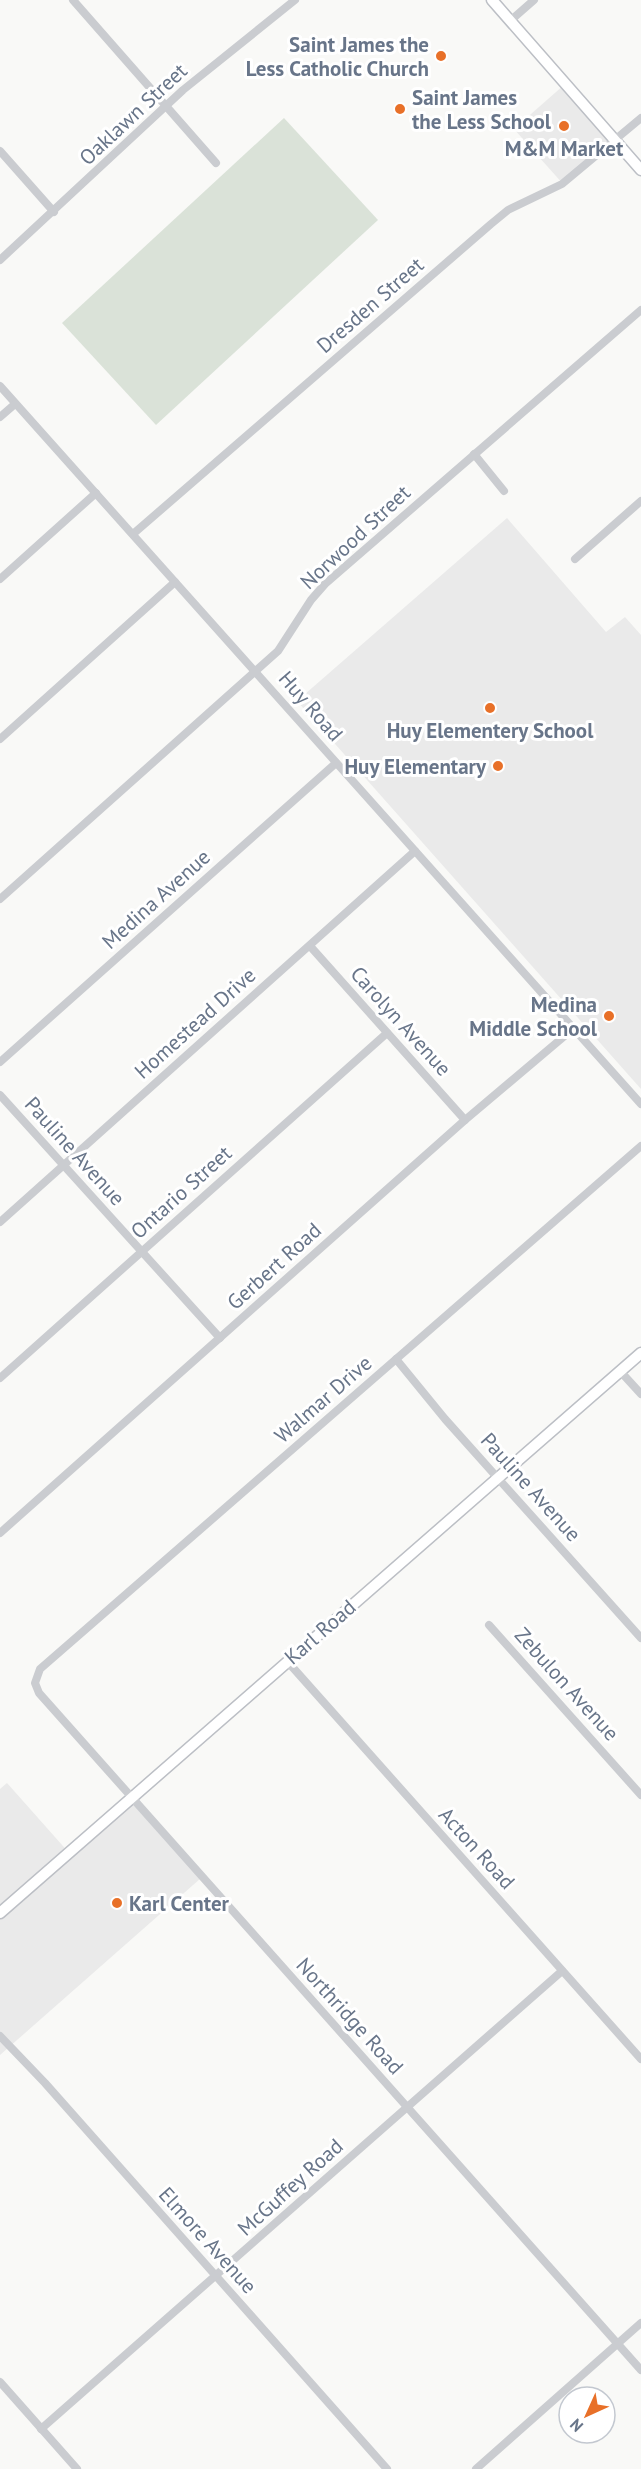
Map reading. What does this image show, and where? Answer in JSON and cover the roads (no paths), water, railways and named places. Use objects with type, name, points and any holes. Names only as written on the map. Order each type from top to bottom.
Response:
[{"type":"main road","points":[[492,0],[641,170]]},
{"type":"main road","name":"Karl Road","points":[[0,1913],[641,1353]]},
{"type":"street","points":[[73,0],[216,163]]},
{"type":"street","name":"Oaklawn Street","points":[[0,260],[166,105],[282,3],[295,0]]},
{"type":"street","points":[[510,21],[534,0]]},
{"type":"street","name":"Dresden Street","points":[[133,534],[508,210],[562,184],[641,118]]},
{"type":"street","points":[[0,151],[54,212]]},
{"type":"street","name":"Norwood Street","points":[[0,899],[278,651],[310,600],[325,584],[641,310]]},
{"type":"street","name":"Huy Road","points":[[0,386],[641,1104]]},
{"type":"street","points":[[0,417],[15,404]]},
{"type":"street","points":[[474,454],[504,491]]},
{"type":"street","points":[[0,579],[96,493]]},
{"type":"street","points":[[575,559],[641,501]]},
{"type":"street","points":[[0,739],[175,582]]},
{"type":"street","name":"Medina Avenue","points":[[0,1062],[336,763]]},
{"type":"street","name":"Homestead Drive","points":[[0,1222],[415,851]]},
{"type":"street","name":"Carolyn Avenue","points":[[310,946],[465,1120]]},
{"type":"street","name":"Gerbert Road","points":[[0,1533],[465,1120],[574,1028]]},
{"type":"street","name":"Ontario Street","points":[[0,1378],[387,1033]]},
{"type":"street","name":"Pauline Avenue","points":[[0,1095],[220,1338]]},
{"type":"street","name":"Walmar Drive","points":[[35,1683],[40,1669],[641,1146]]},
{"type":"street","name":"Pauline Avenue","points":[[396,1359],[641,1638]]},
{"type":"street","points":[[620,1371],[641,1394]]},
{"type":"street","name":"Zebulon Avenue","points":[[489,1625],[641,1795]]},
{"type":"street","name":"Acton Road","points":[[287,1661],[641,2059]]},
{"type":"street","name":"Northridge Road","points":[[35,1683],[39,1693],[131,1798],[641,2370]]},
{"type":"street","name":"McGuffey Road","points":[[41,2429],[562,1971]]},
{"type":"street","name":"Elmore Avenue","points":[[0,2036],[53,2092],[387,2469]]},
{"type":"street","points":[[476,2469],[641,2323]]},
{"type":"street","points":[[0,2382],[77,2469]]},
{"type":"place","name":"Saint James the Less Catholic Church","points":[[441,56]]},
{"type":"place","name":"Saint James the Less School","points":[[400,109]]},
{"type":"place","name":"M&M Market","points":[[564,126]]},
{"type":"place","name":"Huy Elementery School","points":[[490,708]]},
{"type":"place","name":"Huy Elementary","points":[[498,766]]},
{"type":"place","name":"Medina Middle School","points":[[609,1016]]},
{"type":"place","name":"Karl Center","points":[[117,1903]]}]
